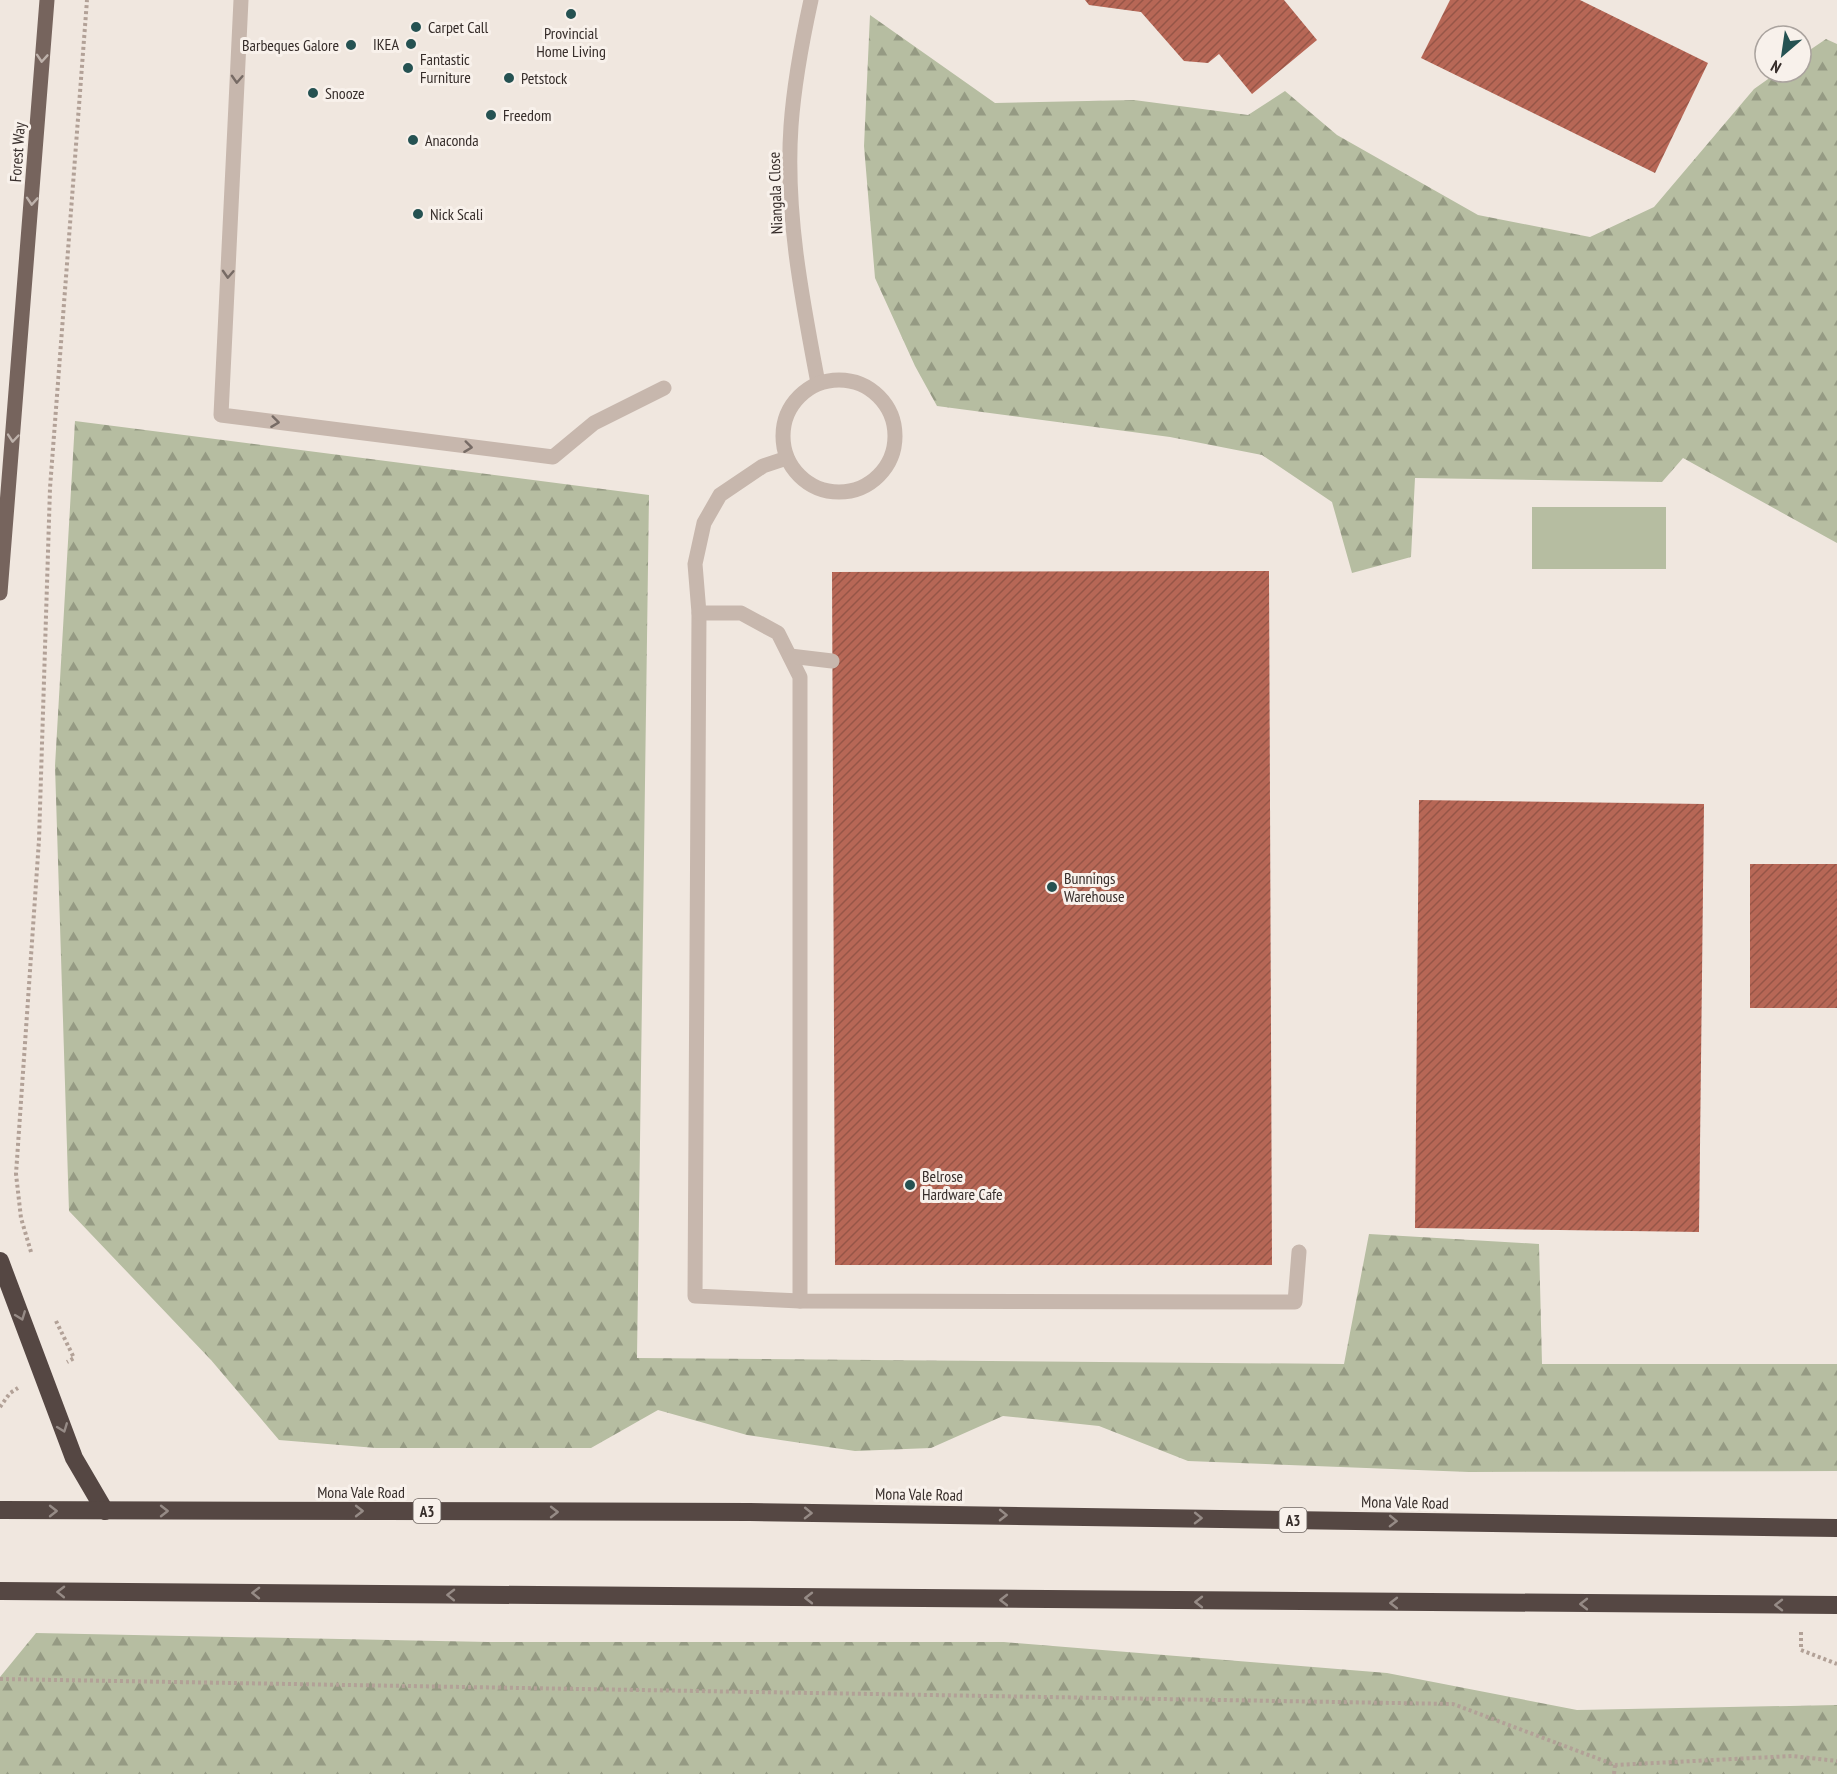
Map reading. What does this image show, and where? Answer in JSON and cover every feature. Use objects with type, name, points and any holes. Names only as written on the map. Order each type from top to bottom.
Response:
[{"type":"highway","points":[[0,1261],[74,1458],[105,1511]]},
{"type":"highway","name":"Mona Vale Road","points":[[0,1510],[750,1512],[1837,1528]]},
{"type":"highway","points":[[0,1591],[1837,1605]]},
{"type":"main road","name":"Forest Way","points":[[0,593],[47,0]]},
{"type":"street","points":[[241,0],[221,415],[553,457],[594,423],[664,388]]},
{"type":"street","name":"Niangala Close","points":[[811,0],[791,126],[791,204],[802,303],[818,383]]},
{"type":"street","points":[[836,380],[854,382],[870,389],[884,401],[892,417],[896,434],[890,460],[880,474],[860,489],[842,492],[825,491],[809,483],[796,472],[787,458],[783,431],[787,414],[797,398],[818,383],[836,380]]},
{"type":"street","points":[[787,458],[764,466],[720,495],[704,523],[694,564],[699,613],[695,1296],[800,1301],[1295,1302],[1299,1252]]},
{"type":"street","points":[[699,613],[741,613],[778,633],[800,677],[800,1301]]},
{"type":"street","points":[[790,656],[832,661]]},
{"type":"path","points":[[31,1255],[21,1218],[16,1174],[39,840],[50,488],[87,0]]},
{"type":"path","points":[[52,1311],[74,1358]]},
{"type":"path","points":[[0,1407],[10,1393],[24,1385]]},
{"type":"path","points":[[1801,1605],[1801,1650],[1837,1664]]},
{"type":"path","points":[[0,1679],[1453,1704],[1615,1765],[1792,1756],[1837,1761]]},
{"type":"path","points":[[1614,1774],[1615,1765]]},
{"type":"green space","points":[[870,15],[995,103],[1134,100],[1248,115],[1285,91],[1337,135],[1478,215],[1590,237],[1654,207],[1754,89],[1761,84],[1813,84],[1813,48],[1826,39],[1837,44],[1837,543],[1683,458],[1662,482],[1415,478],[1411,557],[1352,573],[1332,502],[1262,455],[1170,437],[937,406],[915,366],[875,278],[864,146]]},
{"type":"green space","points":[[75,421],[649,495],[637,1358],[1344,1364],[1369,1234],[1539,1244],[1542,1364],[1837,1364],[1837,1471],[1469,1472],[1188,1461],[1099,1426],[1003,1416],[931,1448],[855,1451],[747,1435],[658,1410],[591,1448],[376,1448],[279,1440],[211,1360],[69,1211],[55,766]]},
{"type":"green space","points":[[1532,507],[1666,507],[1666,569],[1532,569]]},
{"type":"green space","points":[[36,1633],[488,1642],[1004,1642],[1387,1673],[1577,1710],[1837,1705],[1837,1774],[0,1774],[0,1677]]},
{"type":"building","points":[[1085,0],[1284,0],[1317,40],[1252,94],[1219,54],[1208,63],[1184,61],[1141,12],[1089,5]]},
{"type":"building","points":[[1450,0],[1580,0],[1708,63],[1655,173],[1421,58]]},
{"type":"building","name":"Bunnings Warehouse","points":[[1269,571],[1272,1265],[835,1265],[832,572]]},
{"type":"building","points":[[1419,800],[1704,804],[1699,1232],[1415,1228]]},
{"type":"building","points":[[1750,864],[1837,864],[1837,1008],[1750,1008]]},
{"type":"place","name":"Provincial Home Living","points":[[571,14]]},
{"type":"place","name":"Carpet Call","points":[[416,27]]},
{"type":"place","name":"IKEA","points":[[411,44]]},
{"type":"place","name":"Barbeques Galore","points":[[351,45]]},
{"type":"place","name":"Fantastic Furniture","points":[[408,68]]},
{"type":"place","name":"Petstock","points":[[509,78]]},
{"type":"place","name":"Snooze","points":[[313,93]]},
{"type":"place","name":"Freedom","points":[[491,115]]},
{"type":"place","name":"Anaconda","points":[[413,140]]},
{"type":"place","name":"Nick Scali","points":[[418,214]]},
{"type":"place","name":"Bunnings Warehouse","points":[[1052,887]]},
{"type":"place","name":"Belrose Hardware Cafe","points":[[910,1185]]}]
